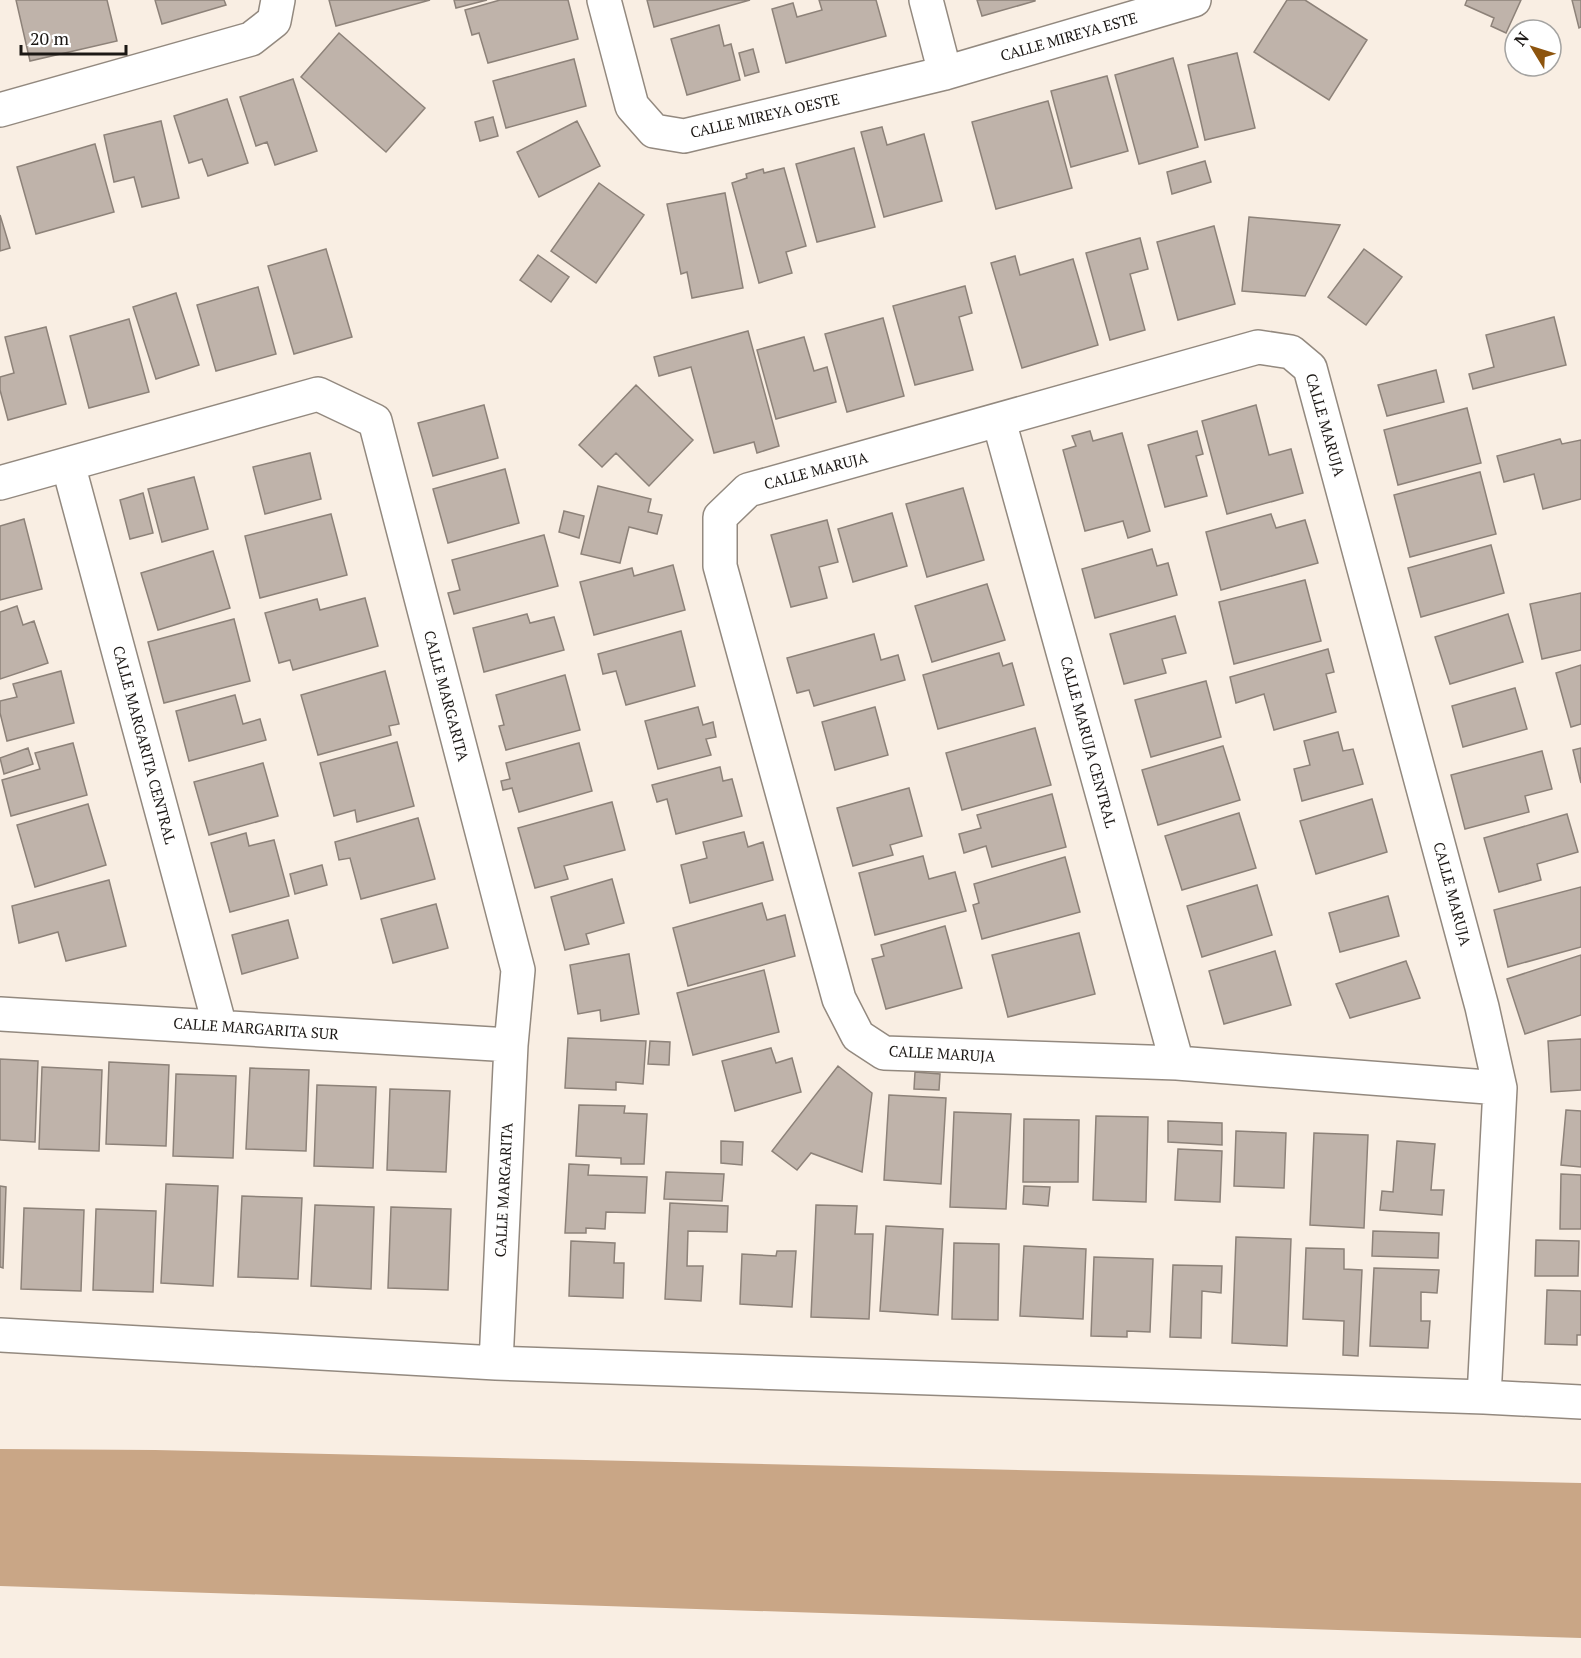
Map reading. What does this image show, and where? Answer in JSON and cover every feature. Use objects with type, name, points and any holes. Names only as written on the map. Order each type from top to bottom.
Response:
[{"type":"street","points":[[0,110],[251,39],[274,21],[278,0]]},
{"type":"street","name":"CALLE MIREYA OESTE","points":[[604,0],[632,106],[654,131],[684,136],[945,73]]},
{"type":"street","points":[[926,0],[945,73]]},
{"type":"street","name":"CALLE MIREYA ESTE","points":[[945,73],[1194,0]]},
{"type":"street","name":"CALLE MARUJA","points":[[1484,1397],[1500,1088],[1482,1007],[1310,368],[1291,352],[1258,347],[748,490],[720,517],[720,566],[839,999],[858,1036],[884,1053],[1177,1063],[1500,1088]]},
{"type":"street","name":"CALLE MARGARITA","points":[[0,483],[318,394],[375,421],[518,970],[511,1046],[496,1363]]},
{"type":"street","name":"CALLE MARUJA CENTRAL","points":[[999,421],[1177,1063]]},
{"type":"street","name":"CALLE MARGARITA CENTRAL","points":[[68,464],[220,1027]]},
{"type":"street","name":"CALLE MARGARITA SUR","points":[[0,1014],[511,1046]]},
{"type":"street","points":[[0,1335],[496,1363],[1581,1402]]},
{"type":"shaded area","points":[[0,1449],[155,1450],[1581,1483],[1581,1638],[0,1586]]},
{"type":"building","points":[[16,0],[107,0],[117,41],[30,61]]},
{"type":"building","points":[[155,0],[224,0],[226,5],[162,24]]},
{"type":"building","points":[[329,0],[430,0],[336,26]]},
{"type":"building","points":[[454,0],[487,0],[456,8]]},
{"type":"building","points":[[500,0],[568,0],[578,39],[488,63],[479,33],[472,35],[465,10]]},
{"type":"building","points":[[647,0],[750,0],[654,27]]},
{"type":"building","points":[[819,0],[876,0],[886,36],[786,63],[772,9],[793,3],[797,17],[822,10]]},
{"type":"building","points":[[977,0],[1035,0],[1035,1],[982,16]]},
{"type":"building","points":[[1287,0],[1305,0],[1367,40],[1329,100],[1254,52]]},
{"type":"building","points":[[1467,0],[1521,0],[1513,18],[1503,18],[1503,32],[1491,26],[1494,18],[1465,5]]},
{"type":"building","points":[[1572,0],[1581,0],[1581,27],[1579,28]]},
{"type":"building","points":[[719,25],[724,46],[731,44],[740,80],[687,95],[671,39]]},
{"type":"building","points":[[339,33],[425,108],[386,152],[301,77]]},
{"type":"building","points":[[753,49],[759,72],[745,76],[739,53]]},
{"type":"building","points":[[1237,53],[1255,128],[1205,140],[1188,65]]},
{"type":"building","points":[[1173,58],[1198,147],[1139,164],[1115,75]]},
{"type":"building","points":[[574,59],[586,106],[506,128],[493,81]]},
{"type":"building","points":[[1107,76],[1128,151],[1071,167],[1051,91]]},
{"type":"building","points":[[293,79],[317,151],[275,165],[267,142],[256,146],[240,97]]},
{"type":"building","points":[[227,99],[248,163],[208,176],[202,159],[189,163],[174,116]]},
{"type":"building","points":[[1048,101],[1072,188],[996,209],[972,122]]},
{"type":"building","points":[[493,117],[498,136],[480,141],[475,122]]},
{"type":"building","points":[[161,121],[179,198],[142,207],[134,177],[114,182],[104,135]]},
{"type":"building","points":[[577,121],[600,166],[539,197],[517,152]]},
{"type":"building","points":[[882,127],[887,145],[924,134],[942,201],[884,217],[861,132]]},
{"type":"building","points":[[95,144],[114,212],[36,234],[17,167]]},
{"type":"building","points":[[854,148],[875,227],[817,242],[796,164]]},
{"type":"building","points":[[1205,161],[1211,182],[1172,194],[1167,172]]},
{"type":"building","points":[[784,168],[806,246],[786,252],[792,273],[759,283],[732,183],[747,178],[746,174],[763,169],[764,173]]},
{"type":"building","points":[[599,183],[644,215],[596,283],[551,251]]},
{"type":"building","points":[[725,193],[743,288],[692,298],[687,272],[681,274],[667,204]]},
{"type":"building","points":[[0,215],[10,248],[0,251]]},
{"type":"building","points":[[1249,217],[1340,225],[1305,296],[1242,291]]},
{"type":"building","points":[[1214,226],[1235,304],[1178,320],[1157,242]]},
{"type":"building","points":[[1140,238],[1148,269],[1130,274],[1145,330],[1110,340],[1086,253]]},
{"type":"building","points":[[326,249],[352,337],[294,354],[268,266]]},
{"type":"building","points":[[1364,249],[1402,277],[1366,325],[1328,297]]},
{"type":"building","points":[[538,255],[569,277],[551,302],[520,280]]},
{"type":"building","points":[[1015,256],[1020,275],[1073,259],[1098,345],[1022,368],[991,263]]},
{"type":"building","points":[[965,286],[972,313],[959,317],[973,370],[915,385],[893,306]]},
{"type":"building","points":[[258,287],[276,354],[216,371],[197,305]]},
{"type":"building","points":[[176,293],[199,365],[156,379],[133,307]]},
{"type":"building","points":[[1554,317],[1566,365],[1473,389],[1469,374],[1494,367],[1486,335]]},
{"type":"building","points":[[883,318],[904,396],[847,412],[825,334]]},
{"type":"building","points":[[129,319],[149,392],[89,408],[70,336]]},
{"type":"building","points":[[46,327],[66,404],[8,420],[0,390],[0,377],[14,373],[5,337]]},
{"type":"building","points":[[748,331],[779,446],[757,453],[754,442],[714,453],[691,367],[659,376],[654,357]]},
{"type":"building","points":[[804,337],[814,371],[827,367],[836,402],[776,419],[757,350]]},
{"type":"building","points":[[1436,370],[1444,402],[1387,416],[1378,385]]},
{"type":"building","points":[[636,385],[693,440],[649,486],[616,453],[602,467],[579,445]]},
{"type":"building","points":[[484,405],[498,458],[433,476],[418,423]]},
{"type":"building","points":[[1256,405],[1269,455],[1291,449],[1303,493],[1227,514],[1202,421]]},
{"type":"building","points":[[1467,408],[1481,463],[1398,485],[1384,430]]},
{"type":"building","points":[[1090,431],[1093,441],[1122,433],[1150,531],[1128,538],[1123,521],[1085,531],[1063,450],[1076,446],[1072,436]]},
{"type":"building","points":[[1197,431],[1203,454],[1196,456],[1207,496],[1165,507],[1148,445]]},
{"type":"building","points":[[1560,439],[1562,444],[1581,440],[1581,499],[1543,509],[1534,474],[1504,482],[1497,456]]},
{"type":"building","points":[[310,453],[321,499],[265,514],[253,467]]},
{"type":"building","points":[[505,469],[519,523],[448,543],[433,489]]},
{"type":"building","points":[[1480,472],[1496,534],[1410,557],[1394,495]]},
{"type":"building","points":[[194,477],[208,529],[162,542],[148,489]]},
{"type":"building","points":[[598,486],[651,499],[648,512],[662,515],[657,534],[629,527],[620,563],[581,554]]},
{"type":"building","points":[[963,488],[984,560],[927,577],[906,504]]},
{"type":"building","points":[[143,493],[153,533],[130,539],[120,500]]},
{"type":"building","points":[[564,511],[584,516],[579,538],[559,532]]},
{"type":"building","points":[[892,513],[907,566],[853,582],[838,529]]},
{"type":"building","points":[[331,514],[347,575],[260,598],[245,536]]},
{"type":"building","points":[[1271,514],[1276,528],[1305,520],[1318,563],[1221,590],[1206,532]]},
{"type":"building","points":[[24,519],[42,589],[0,600],[0,526]]},
{"type":"building","points":[[827,520],[838,562],[819,567],[827,598],[791,607],[771,535]]},
{"type":"building","points":[[544,535],[558,586],[454,614],[448,593],[460,590],[452,560]]},
{"type":"building","points":[[1491,545],[1504,593],[1421,617],[1408,568]]},
{"type":"building","points":[[1152,549],[1157,566],[1168,563],[1177,595],[1095,618],[1082,569]]},
{"type":"building","points":[[213,551],[230,608],[158,630],[141,573]]},
{"type":"building","points":[[673,565],[685,610],[594,635],[580,582],[632,568],[634,576]]},
{"type":"building","points":[[1305,580],[1321,641],[1234,664],[1219,602]]},
{"type":"building","points":[[987,584],[1005,640],[932,662],[915,606]]},
{"type":"building","points":[[1581,593],[1581,650],[1542,659],[1530,604]]},
{"type":"building","points":[[365,598],[378,646],[293,670],[290,660],[279,663],[265,613],[317,599],[320,610]]},
{"type":"building","points":[[17,606],[23,625],[34,621],[48,663],[0,679],[0,612]]},
{"type":"building","points":[[527,614],[530,623],[554,617],[564,650],[484,672],[473,628]]},
{"type":"building","points":[[1508,614],[1523,662],[1450,684],[1435,637]]},
{"type":"building","points":[[1175,616],[1186,653],[1162,659],[1166,673],[1124,684],[1110,634]]},
{"type":"building","points":[[234,619],[250,681],[164,703],[148,642]]},
{"type":"building","points":[[681,631],[695,686],[626,705],[616,671],[603,674],[598,654]]},
{"type":"building","points":[[874,634],[881,660],[898,655],[905,680],[814,706],[809,690],[797,693],[787,658]]},
{"type":"building","points":[[1328,649],[1334,672],[1326,674],[1336,712],[1274,730],[1264,694],[1236,703],[1230,677]]},
{"type":"building","points":[[999,653],[1003,666],[1012,663],[1024,705],[938,729],[923,675]]},
{"type":"building","points":[[1581,665],[1581,724],[1571,727],[1556,673]]},
{"type":"building","points":[[61,671],[74,723],[7,741],[0,713],[0,701],[17,697],[13,684]]},
{"type":"building","points":[[385,671],[399,724],[389,726],[391,735],[318,755],[301,695]]},
{"type":"building","points":[[565,675],[580,730],[506,750],[499,726],[504,725],[496,695]]},
{"type":"building","points":[[1206,681],[1221,737],[1151,757],[1135,700]]},
{"type":"building","points":[[1515,688],[1527,729],[1463,747],[1452,706]]},
{"type":"building","points":[[235,695],[243,724],[260,719],[266,740],[189,761],[176,711]]},
{"type":"building","points":[[698,707],[703,725],[713,722],[716,737],[706,739],[711,755],[658,769],[645,721]]},
{"type":"building","points":[[875,707],[888,755],[835,770],[822,722]]},
{"type":"building","points":[[1035,728],[1051,785],[962,810],[946,753]]},
{"type":"building","points":[[1338,732],[1343,751],[1353,749],[1363,784],[1302,801],[1294,769],[1310,765],[1304,741]]},
{"type":"building","points":[[397,742],[414,806],[357,822],[355,810],[334,816],[320,763]]},
{"type":"building","points":[[73,743],[87,795],[11,816],[2,780],[40,769],[35,753]]},
{"type":"building","points":[[579,743],[592,791],[519,812],[512,788],[503,790],[501,781],[510,779],[506,763]]},
{"type":"building","points":[[1223,746],[1240,800],[1158,825],[1142,770]]},
{"type":"building","points":[[28,748],[33,764],[4,774],[0,758]]},
{"type":"building","points":[[1581,748],[1581,783],[1573,750]]},
{"type":"building","points":[[1542,751],[1552,789],[1525,796],[1529,812],[1465,829],[1451,775]]},
{"type":"building","points":[[263,763],[278,816],[209,835],[194,782]]},
{"type":"building","points":[[720,767],[723,781],[732,779],[742,816],[676,834],[667,799],[657,802],[652,785]]},
{"type":"building","points":[[909,788],[922,836],[890,845],[893,855],[853,866],[837,808]]},
{"type":"building","points":[[1052,794],[1066,847],[992,867],[986,846],[964,853],[959,834],[981,828],[977,815]]},
{"type":"building","points":[[1372,799],[1387,852],[1316,874],[1300,821]]},
{"type":"building","points":[[612,802],[625,850],[564,866],[568,879],[535,888],[518,828]]},
{"type":"building","points":[[88,804],[106,865],[35,887],[17,825]]},
{"type":"building","points":[[1239,813],[1256,868],[1182,890],[1165,836]]},
{"type":"building","points":[[1567,814],[1578,852],[1537,864],[1541,880],[1499,892],[1484,838]]},
{"type":"building","points":[[418,818],[435,879],[361,899],[350,858],[339,860],[335,842]]},
{"type":"building","points":[[744,832],[748,847],[763,842],[773,880],[690,903],[681,865],[707,858],[703,842]]},
{"type":"building","points":[[246,833],[249,846],[274,840],[289,896],[230,912],[211,843]]},
{"type":"building","points":[[923,856],[929,879],[955,872],[966,911],[875,935],[859,873]]},
{"type":"building","points":[[1065,857],[1080,912],[982,939],[973,905],[979,903],[974,884]]},
{"type":"building","points":[[322,865],[327,885],[295,894],[290,874]]},
{"type":"building","points":[[612,879],[624,923],[586,934],[589,944],[565,950],[551,897]]},
{"type":"building","points":[[109,880],[126,946],[66,961],[58,932],[19,943],[12,906]]},
{"type":"building","points":[[1257,885],[1272,935],[1202,957],[1187,906]]},
{"type":"building","points":[[1581,887],[1581,947],[1508,967],[1494,910]]},
{"type":"building","points":[[1388,896],[1399,936],[1340,952],[1329,913]]},
{"type":"building","points":[[762,903],[767,920],[785,915],[795,956],[688,986],[673,928]]},
{"type":"building","points":[[436,904],[448,948],[393,963],[381,919]]},
{"type":"building","points":[[288,920],[298,958],[242,974],[232,935]]},
{"type":"building","points":[[945,926],[962,988],[886,1009],[872,959],[884,956],[881,945]]},
{"type":"building","points":[[1079,933],[1095,994],[1008,1017],[992,955]]},
{"type":"building","points":[[1275,951],[1291,1005],[1224,1024],[1209,971]]},
{"type":"building","points":[[629,954],[639,1014],[601,1021],[600,1010],[578,1014],[570,965]]},
{"type":"building","points":[[1581,955],[1581,1015],[1525,1034],[1507,979]]},
{"type":"building","points":[[1406,961],[1420,998],[1350,1018],[1336,984]]},
{"type":"building","points":[[764,970],[779,1032],[693,1055],[677,993]]},
{"type":"building","points":[[568,1038],[646,1041],[643,1084],[616,1082],[616,1090],[565,1088]]},
{"type":"building","points":[[1581,1039],[1581,1090],[1551,1092],[1548,1041]]},
{"type":"building","points":[[650,1041],[670,1042],[669,1065],[648,1064]]},
{"type":"building","points":[[771,1048],[776,1063],[792,1058],[801,1092],[735,1111],[722,1061]]},
{"type":"building","points":[[0,1059],[38,1061],[35,1142],[0,1140]]},
{"type":"building","points":[[109,1062],[169,1065],[166,1146],[106,1144]]},
{"type":"building","points":[[838,1066],[872,1093],[862,1172],[811,1153],[797,1170],[772,1151]]},
{"type":"building","points":[[42,1067],[102,1070],[99,1151],[39,1149]]},
{"type":"building","points":[[250,1068],[309,1070],[306,1151],[246,1149]]},
{"type":"building","points":[[915,1072],[940,1074],[939,1090],[914,1089]]},
{"type":"building","points":[[176,1074],[236,1076],[233,1158],[173,1156]]},
{"type":"building","points":[[317,1085],[376,1087],[373,1168],[314,1166]]},
{"type":"building","points":[[390,1089],[450,1091],[446,1172],[387,1170]]},
{"type":"building","points":[[889,1095],[946,1098],[941,1184],[884,1180]]},
{"type":"building","points":[[579,1105],[625,1106],[624,1113],[647,1114],[644,1164],[621,1164],[621,1158],[576,1156]]},
{"type":"building","points":[[1566,1110],[1581,1111],[1581,1167],[1561,1165]]},
{"type":"building","points":[[954,1112],[1011,1114],[1006,1209],[950,1207]]},
{"type":"building","points":[[1096,1116],[1148,1117],[1146,1202],[1093,1200]]},
{"type":"building","points":[[1024,1119],[1079,1120],[1078,1182],[1023,1182]]},
{"type":"building","points":[[1168,1121],[1222,1123],[1222,1145],[1168,1142]]},
{"type":"building","points":[[1236,1131],[1286,1133],[1284,1188],[1234,1186]]},
{"type":"building","points":[[1314,1133],[1368,1135],[1364,1228],[1310,1225]]},
{"type":"building","points":[[721,1141],[743,1142],[742,1165],[721,1163]]},
{"type":"building","points":[[1397,1141],[1435,1144],[1431,1190],[1444,1190],[1442,1215],[1380,1210],[1382,1191],[1393,1192]]},
{"type":"building","points":[[1178,1149],[1222,1151],[1220,1202],[1175,1200]]},
{"type":"building","points":[[569,1164],[589,1165],[588,1175],[647,1177],[645,1213],[606,1212],[605,1229],[586,1228],[586,1233],[565,1233]]},
{"type":"building","points":[[666,1172],[724,1174],[722,1201],[664,1199]]},
{"type":"building","points":[[1561,1174],[1581,1175],[1581,1229],[1560,1229]]},
{"type":"building","points":[[166,1184],[218,1186],[213,1286],[161,1283]]},
{"type":"building","points":[[0,1186],[6,1187],[3,1268],[0,1267]]},
{"type":"building","points":[[1024,1186],[1050,1187],[1048,1206],[1023,1204]]},
{"type":"building","points":[[242,1196],[302,1198],[298,1279],[238,1277]]},
{"type":"building","points":[[670,1203],[728,1206],[727,1232],[688,1231],[687,1266],[703,1266],[701,1301],[665,1299]]},
{"type":"building","points":[[315,1205],[374,1207],[371,1289],[311,1286]]},
{"type":"building","points":[[816,1205],[857,1206],[855,1234],[873,1234],[869,1319],[811,1317]]},
{"type":"building","points":[[391,1207],[451,1209],[448,1290],[388,1288]]},
{"type":"building","points":[[24,1208],[84,1210],[81,1291],[21,1289]]},
{"type":"building","points":[[96,1209],[156,1211],[153,1292],[93,1290]]},
{"type":"building","points":[[886,1226],[943,1229],[938,1315],[880,1311]]},
{"type":"building","points":[[1373,1231],[1439,1233],[1438,1258],[1372,1256]]},
{"type":"building","points":[[1236,1237],[1291,1239],[1287,1346],[1232,1343]]},
{"type":"building","points":[[1536,1240],[1579,1241],[1578,1276],[1535,1276]]},
{"type":"building","points":[[571,1241],[615,1243],[614,1263],[624,1263],[623,1298],[569,1296]]},
{"type":"building","points":[[954,1243],[999,1244],[998,1320],[952,1319]]},
{"type":"building","points":[[1024,1246],[1086,1249],[1083,1319],[1020,1316]]},
{"type":"building","points":[[1306,1248],[1344,1249],[1344,1269],[1362,1270],[1358,1356],[1343,1355],[1344,1321],[1303,1319]]},
{"type":"building","points":[[777,1251],[796,1251],[792,1307],[740,1304],[742,1254],[776,1256]]},
{"type":"building","points":[[1094,1257],[1153,1259],[1150,1332],[1127,1331],[1127,1337],[1091,1336]]},
{"type":"building","points":[[1173,1265],[1222,1266],[1221,1293],[1202,1291],[1201,1338],[1170,1337]]},
{"type":"building","points":[[1374,1268],[1439,1270],[1437,1293],[1421,1292],[1421,1321],[1430,1321],[1428,1348],[1370,1346]]},
{"type":"building","points":[[1547,1290],[1581,1291],[1581,1335],[1577,1335],[1577,1345],[1545,1344]]}]
